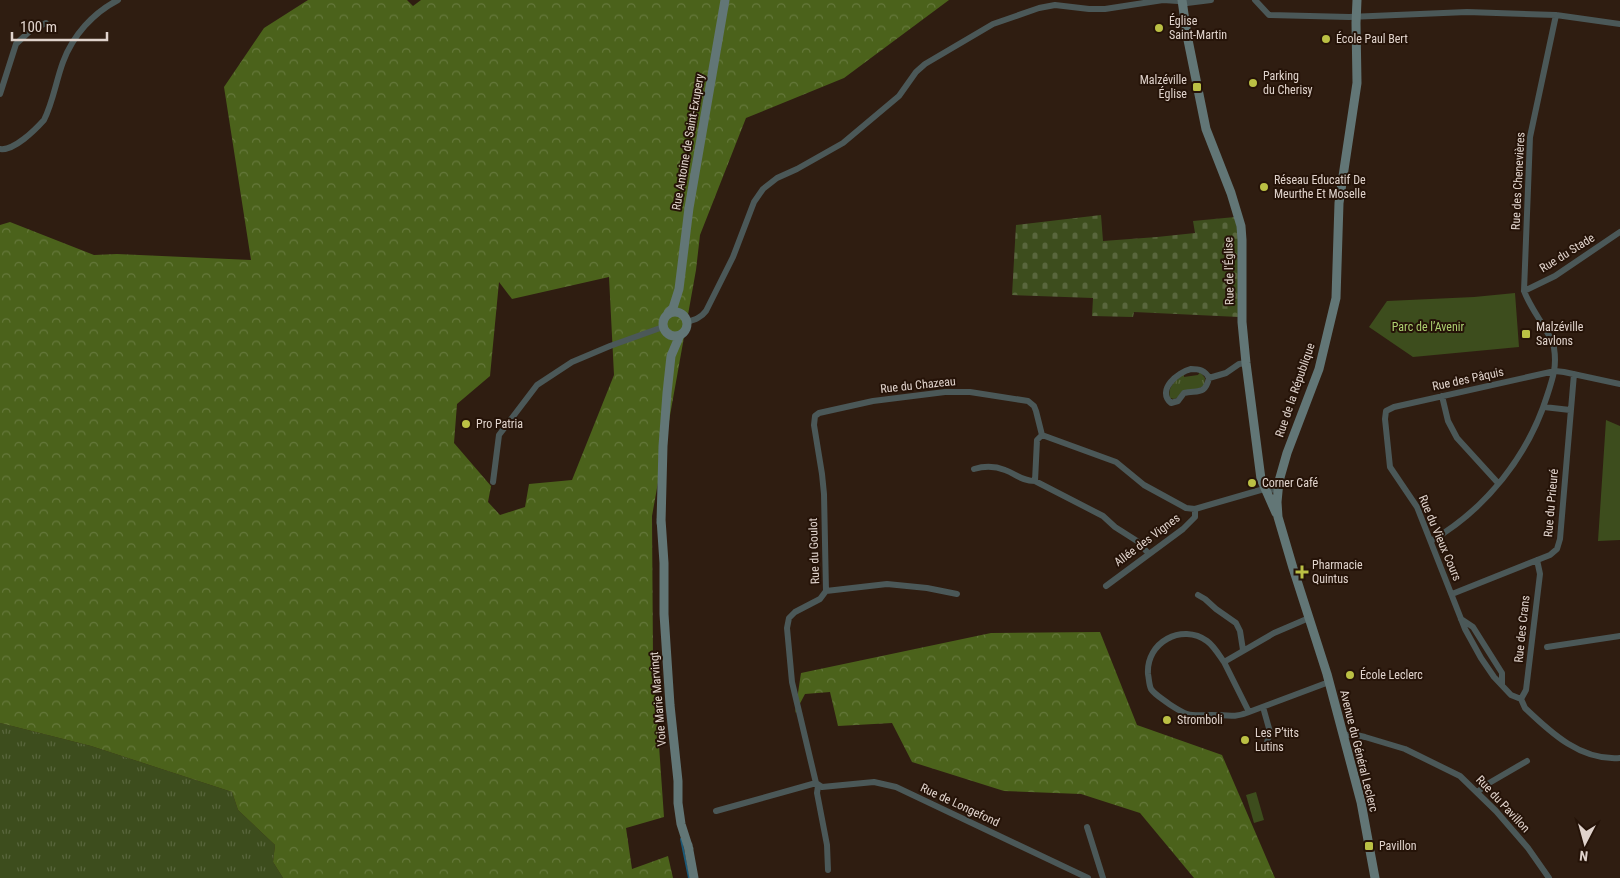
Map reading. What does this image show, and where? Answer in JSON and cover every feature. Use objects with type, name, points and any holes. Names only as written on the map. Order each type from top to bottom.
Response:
[{"type":"main road","name":"Rue Antoine de Saint-Exupery","points":[[668,313],[673,308],[679,289],[689,208],[725,0]]},
{"type":"main road","name":"Rue de la République","points":[[1278,490],[1290,443],[1319,369],[1336,298],[1339,203],[1357,83],[1357,0]]},
{"type":"main road","name":"Rue de l'Église","points":[[1182,1],[1192,65],[1206,129],[1231,193],[1241,226],[1242,322],[1261,479],[1264,488]]},
{"type":"main road","name":"Rue Antoine de Saint-Exupery","points":[[679,289],[684,318]]},
{"type":"main road","points":[[675,312],[684,318],[685,329],[680,335],[666,331],[663,321],[668,313],[675,312]]},
{"type":"main road","name":"Voie Marie Marvingt","points":[[666,331],[671,356],[664,429],[659,581],[664,614],[678,781],[678,803],[694,878]]},
{"type":"main road","name":"Voie Marie Marvingt","points":[[671,356],[680,335]]},
{"type":"main road","name":"Avenue du Général Leclerc","points":[[1264,488],[1278,517],[1329,682],[1361,802],[1375,878]]},
{"type":"main road","name":"Avenue du Général Leclerc","points":[[1278,490],[1278,517]]},
{"type":"street","points":[[102,0],[102,9]]},
{"type":"street","points":[[0,149],[13,146],[44,120],[70,46],[87,23],[102,9],[118,0]]},
{"type":"street","points":[[684,318],[697,318],[706,311],[733,257],[754,202],[762,189],[777,178],[843,143],[899,96],[916,72],[925,64],[993,24],[1039,8],[1055,5],[1089,10],[1163,0],[1187,3],[1211,0]]},
{"type":"street","points":[[1255,0],[1269,14],[1356,17],[1467,12],[1556,15],[1620,24]]},
{"type":"street","name":"Rue des Chenevières","points":[[1524,291],[1530,136],[1556,15]]},
{"type":"street","points":[[0,94],[16,44],[31,30],[46,23]]},
{"type":"street","name":"Rue du Stade","points":[[1524,291],[1555,276],[1620,232]]},
{"type":"street","points":[[1431,541],[1468,515],[1506,474],[1524,450],[1535,430],[1544,407],[1555,371],[1553,343],[1524,291]]},
{"type":"street","points":[[493,482],[499,435],[537,385],[572,362],[610,346],[666,331]]},
{"type":"street","points":[[1209,378],[1226,373],[1239,364],[1246,363]]},
{"type":"street","points":[[1198,369],[1203,371],[1209,378],[1205,388],[1201,391],[1184,393],[1175,403],[1171,402],[1167,397],[1168,387],[1178,374],[1184,371],[1198,369]]},
{"type":"street","points":[[1555,371],[1620,384]]},
{"type":"street","name":"Rue des Pâquis","points":[[1386,411],[1394,406],[1555,371]]},
{"type":"street","name":"Rue du Prieuré","points":[[1452,594],[1550,555],[1557,549],[1559,545],[1574,374]]},
{"type":"street","name":"Rue du Chazeau","points":[[815,416],[819,413],[873,401],[945,392],[970,392],[1028,401],[1034,406],[1042,435]]},
{"type":"street","points":[[1442,396],[1448,421],[1457,438],[1498,483]]},
{"type":"street","points":[[1544,407],[1570,410]]},
{"type":"street","name":"Rue du Vieux Cours","points":[[1386,411],[1385,419],[1390,467],[1417,507],[1465,630],[1481,658],[1511,695],[1521,699],[1525,708],[1567,744],[1595,756],[1620,758]]},
{"type":"street","name":"Rue du Goulot","points":[[815,416],[814,425],[824,498],[826,591],[820,598],[795,612],[789,618],[787,628],[792,682],[817,784],[818,800],[828,845],[828,870]]},
{"type":"street","points":[[1034,481],[1037,440],[1042,435],[1116,462],[1144,485],[1186,508],[1195,509],[1264,488],[1278,490]]},
{"type":"street","points":[[974,469],[985,466],[1006,470],[1027,481],[1034,481],[1103,516],[1115,527],[1137,541],[1149,554]]},
{"type":"street","name":"Allée des Vignes","points":[[1106,586],[1183,529],[1195,517],[1195,509]]},
{"type":"street","name":"Rue des Crans","points":[[1521,699],[1526,690],[1540,574],[1537,560]]},
{"type":"street","points":[[826,591],[887,584],[927,588],[957,594]]},
{"type":"street","points":[[1198,596],[1205,598],[1216,609],[1236,623],[1240,631],[1242,650]]},
{"type":"street","points":[[1224,662],[1274,633],[1309,618]]},
{"type":"street","points":[[1249,712],[1224,662],[1207,641],[1196,635],[1175,635],[1161,643],[1153,652],[1148,668],[1151,689],[1186,715],[1232,717],[1249,712],[1263,707],[1329,682]]},
{"type":"street","points":[[1547,647],[1620,636]]},
{"type":"street","points":[[1263,707],[1270,732],[1267,742]]},
{"type":"street","name":"Rue du Pavillon","points":[[1343,736],[1352,734],[1405,749],[1460,776],[1496,811],[1528,848],[1549,878]]},
{"type":"street","points":[[1478,792],[1484,786],[1527,761]]},
{"type":"street","name":"Rue de Longefond","points":[[716,811],[817,784],[822,787],[874,782],[896,787],[1088,878]]},
{"type":"street","points":[[1087,827],[1102,878]]},
{"type":"green space","points":[[308,0],[407,0],[413,6],[421,0],[949,0],[844,78],[746,118],[700,235],[696,270],[652,516],[653,660],[664,817],[626,828],[632,869],[668,856],[673,878],[283,878],[273,862],[275,845],[238,810],[232,792],[91,746],[0,723],[0,225],[10,222],[94,255],[117,254],[251,260],[224,87],[264,28]],"holes":[[[609,277],[614,375],[572,480],[529,484],[525,507],[500,515],[488,502],[491,486],[454,443],[457,404],[490,376],[499,282],[512,299]]]},
{"type":"green space","points":[[1101,215],[1103,241],[1195,233],[1193,221],[1235,217],[1238,230],[1239,317],[1134,312],[1133,317],[1092,316],[1093,298],[1012,295],[1016,225]]},
{"type":"green space","name":"Parc de l’Avenir","points":[[1515,293],[1519,347],[1413,357],[1369,327],[1387,301]]},
{"type":"green space","points":[[1200,372],[1205,378],[1204,386],[1174,399],[1170,398],[1171,387],[1184,373],[1184,377],[1198,375]]},
{"type":"green space","points":[[1606,420],[1620,426],[1620,540],[1598,541]]},
{"type":"green space","points":[[1100,632],[1137,725],[1222,755],[1275,878],[1194,878],[1140,813],[1081,794],[1004,791],[912,762],[892,723],[838,726],[830,692],[805,694],[795,713],[801,673],[991,633]]},
{"type":"green space","points":[[0,723],[91,746],[232,792],[238,810],[275,845],[273,862],[283,878],[0,878]]},
{"type":"green space","points":[[1256,792],[1264,820],[1254,823],[1246,795]]},
{"type":"waterway","points":[[681,839],[689,878]]},
{"type":"place","name":"Église Saint-Martin","points":[[1159,28]]},
{"type":"place","name":"École Paul Bert","points":[[1326,39]]},
{"type":"place","name":"Parking du Cherisy","points":[[1253,83]]},
{"type":"place","name":"Malzéville Église","points":[[1197,87]]},
{"type":"place","name":"Réseau Educatif De Meurthe Et Moselle","points":[[1264,187]]},
{"type":"place","name":"Malzéville Savlons","points":[[1526,334]]},
{"type":"place","name":"Pro Patria","points":[[466,424]]},
{"type":"place","name":"Corner Café","points":[[1252,483]]},
{"type":"place","name":"Pharmacie Quintus","points":[[1302,572]]},
{"type":"place","name":"École Leclerc","points":[[1350,675]]},
{"type":"place","name":"Stromboli","points":[[1167,720]]},
{"type":"place","name":"Les P’tits Lutins","points":[[1245,740]]},
{"type":"place","name":"Pavillon","points":[[1369,846]]}]
